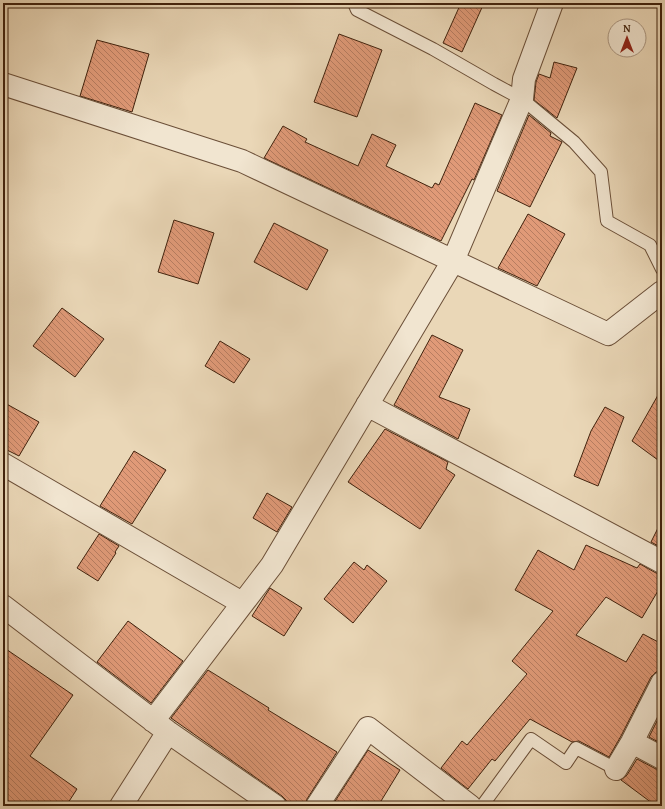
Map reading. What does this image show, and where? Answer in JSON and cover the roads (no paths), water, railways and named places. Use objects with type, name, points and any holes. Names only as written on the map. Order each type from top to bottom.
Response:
[{"type":"street","points":[[121,806],[161,727],[242,603],[272,565],[453,260],[522,99],[524,79],[552,3]]},
{"type":"street","points":[[3,84],[242,161],[608,334],[662,292]]},
{"type":"street","points":[[367,405],[662,562]]},
{"type":"street","points":[[3,464],[242,603]]},
{"type":"street","points":[[3,606],[161,727],[275,806]]},
{"type":"street","points":[[616,769],[632,742],[662,683]]},
{"type":"street","points":[[317,806],[368,728],[470,806]]},
{"type":"street","points":[[632,742],[662,758]]},
{"type":"lane","points":[[354,3],[356,10],[433,49],[522,99],[574,142],[601,172],[607,221],[650,245],[662,269]]},
{"type":"lane","points":[[482,806],[531,739],[566,763],[576,748],[616,769]]}]
